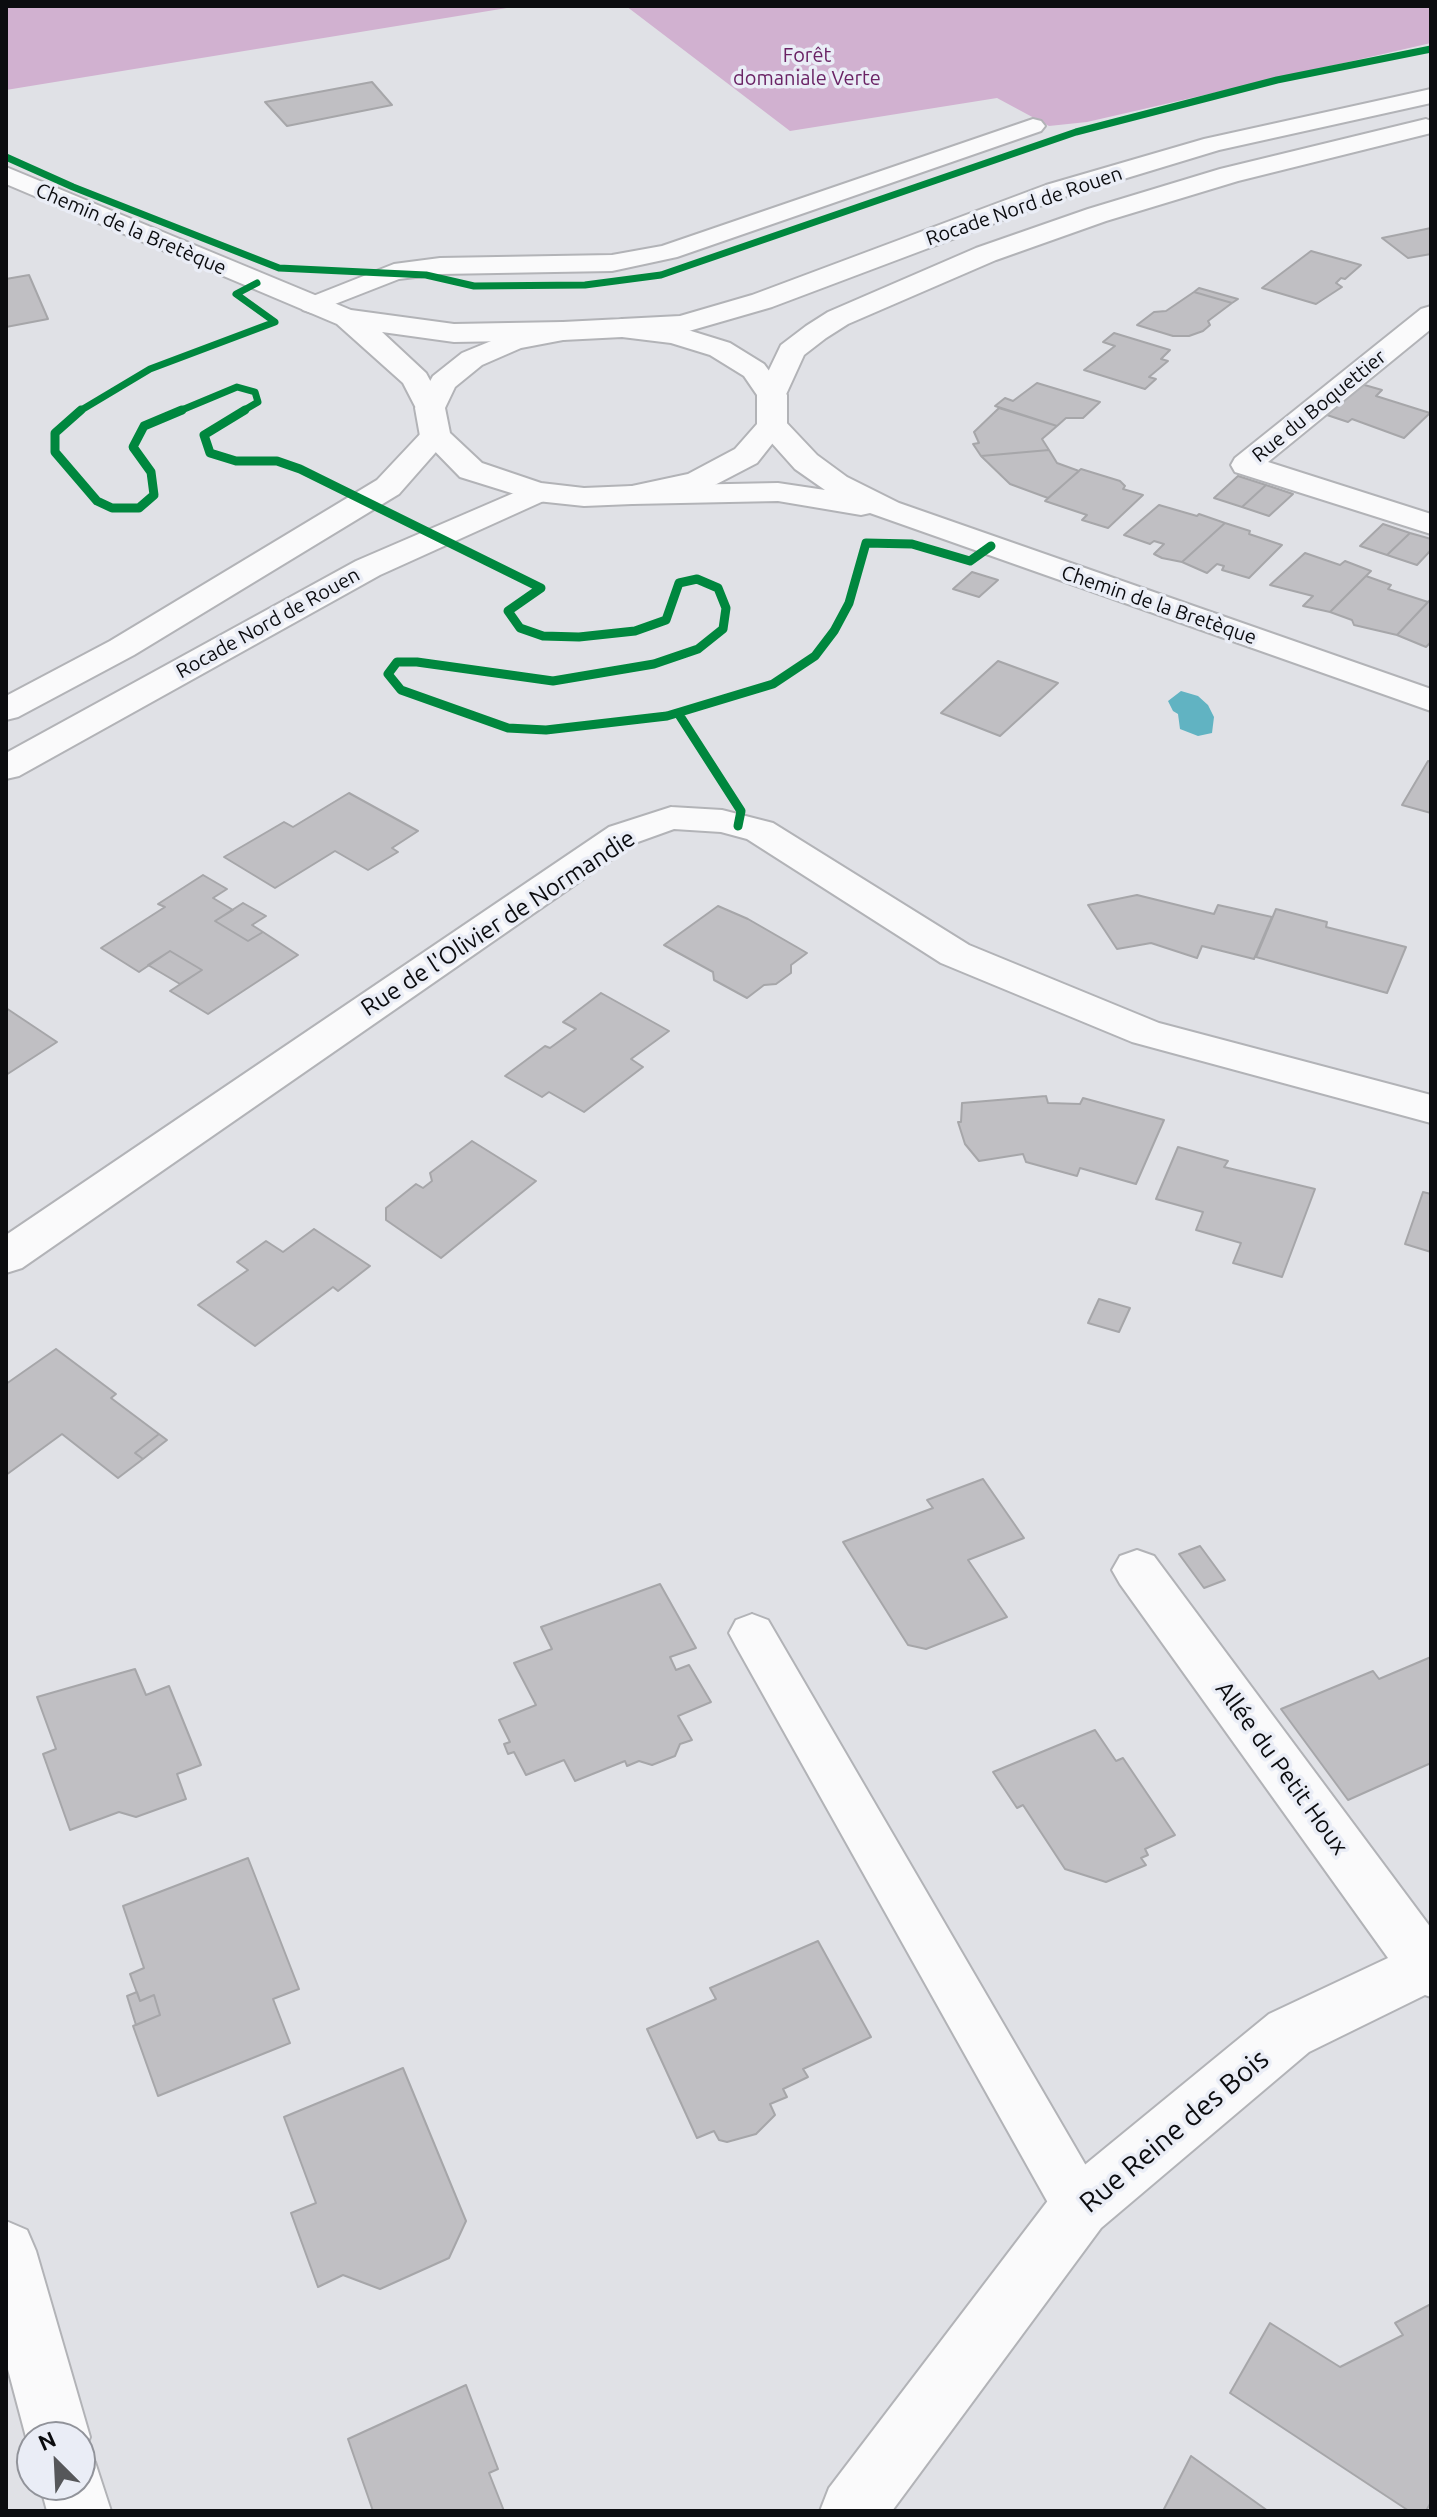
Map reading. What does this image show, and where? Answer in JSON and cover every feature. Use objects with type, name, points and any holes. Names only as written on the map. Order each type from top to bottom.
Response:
[{"type":"main road","name":"Rocade Nord de Rouen","points":[[622,328],[682,324],[762,301],[1055,191],[1213,144],[1431,96]]},
{"type":"main road","name":"Rocade Nord de Rouen","points":[[632,495],[698,481],[746,456],[772,410],[791,351],[838,318],[986,254],[1097,215],[1229,175],[1431,126]]},
{"type":"main road","name":"Chemin de la Bretèque","points":[[6,175],[345,318],[454,333],[563,331]]},
{"type":"main road","name":"Rue du Boquettier","points":[[1431,315],[1246,465],[1431,524]]},
{"type":"main road","name":"Chemin de la Bretèque","points":[[345,318],[371,337],[416,379],[432,422],[471,470],[537,492],[584,497],[778,492],[888,510]]},
{"type":"main road","points":[[6,710],[122,648],[388,487],[432,422],[443,382],[472,359],[513,341],[563,331],[622,328]]},
{"type":"main road","name":"Chemin de la Bretèque","points":[[622,328],[675,335],[720,349],[754,370],[772,410],[806,462],[836,484],[888,510],[1431,701]]},
{"type":"main road","name":"Rocade Nord de Rouen","points":[[6,768],[368,568],[537,492]]},
{"type":"main road","name":"Rue de l'Olivier de Normandie","points":[[6,1257],[622,835],[671,818],[722,821],[760,831],[955,954],[1146,1033],[1431,1109]]},
{"type":"main road","name":"Allée du Petit Houx","points":[[1137,1570],[1430,1968]]},
{"type":"main road","name":"Rue Reine des Bois","points":[[852,2511],[1080,2207],[1289,2033],[1430,1968]]},
{"type":"main road","points":[[6,2251],[54,2421]]},
{"type":"lane","points":[[312,305],[394,272],[440,266],[612,263],[668,252],[1033,126]]},
{"type":"lane","points":[[752,1633],[1080,2207]]},
{"type":"green space","points":[[6,6],[519,6],[6,90]]},
{"type":"green space","name":"Forêt domaniale Verte","points":[[626,6],[1431,6],[1431,43],[1087,122],[1049,126],[997,98],[790,131]]},
{"type":"water","points":[[1181,691],[1198,696],[1208,705],[1214,717],[1212,733],[1198,736],[1180,729],[1178,714],[1168,701]]},
{"type":"building","points":[[372,82],[392,105],[287,126],[265,102]]},
{"type":"building","points":[[1431,228],[1431,254],[1408,258],[1382,238]]},
{"type":"building","points":[[1311,251],[1361,265],[1336,283],[1342,287],[1316,304],[1262,288]]},
{"type":"building","points":[[29,275],[48,319],[6,327],[6,279]]},
{"type":"building","points":[[1199,288],[1238,299],[1232,303],[1194,292]]},
{"type":"building","points":[[1194,292],[1232,303],[1208,321],[1210,325],[1203,331],[1189,336],[1173,336],[1137,325],[1154,312],[1166,311]]},
{"type":"building","points":[[1114,333],[1170,350],[1161,359],[1168,361],[1149,377],[1156,379],[1145,389],[1084,370],[1115,346],[1103,342]]},
{"type":"building","points":[[1037,383],[1100,402],[1083,418],[1066,418],[1057,426],[995,406],[1005,398],[1013,401]]},
{"type":"building","points":[[1361,384],[1382,390],[1376,396],[1430,413],[1404,438],[1352,419],[1348,422],[1327,415]]},
{"type":"building","points":[[999,408],[1057,426],[1042,439],[1049,450],[981,456],[973,444],[979,443],[974,432]]},
{"type":"building","points":[[1049,450],[1057,463],[1079,471],[1048,498],[1010,484],[981,456]]},
{"type":"building","points":[[1081,469],[1120,481],[1125,486],[1123,489],[1143,495],[1108,528],[1082,520],[1087,515],[1045,501]]},
{"type":"building","points":[[1238,476],[1266,485],[1242,507],[1214,498]]},
{"type":"building","points":[[1266,485],[1293,494],[1269,516],[1242,507]]},
{"type":"building","points":[[1159,505],[1225,523],[1182,562],[1162,558],[1154,554],[1164,544],[1154,541],[1150,544],[1124,535]]},
{"type":"building","points":[[1225,523],[1282,545],[1249,578],[1222,570],[1224,566],[1217,564],[1207,573],[1182,562]]},
{"type":"building","points":[[1383,524],[1410,533],[1387,555],[1360,546]]},
{"type":"building","points":[[1410,533],[1431,539],[1431,550],[1417,565],[1387,555]]},
{"type":"building","points":[[1305,553],[1340,565],[1345,561],[1371,571],[1330,612],[1303,606],[1313,596],[1270,585]]},
{"type":"building","points":[[972,572],[998,580],[979,597],[953,589]]},
{"type":"building","points":[[1366,576],[1391,585],[1388,589],[1428,602],[1397,635],[1354,625],[1352,620],[1330,612]]},
{"type":"building","points":[[1431,599],[1431,642],[1426,647],[1397,635]]},
{"type":"building","points":[[998,661],[1058,683],[1000,736],[941,713]]},
{"type":"building","points":[[1428,761],[1431,762],[1431,813],[1402,805]]},
{"type":"building","points":[[349,793],[418,831],[392,848],[398,852],[368,870],[335,851],[275,888],[224,857],[284,822],[293,827]]},
{"type":"building","points":[[203,875],[227,889],[213,898],[233,910],[215,921],[248,941],[263,932],[298,955],[208,1014],[170,991],[202,970],[170,951],[139,972],[101,948],[165,907],[158,904]]},
{"type":"building","points":[[1137,895],[1214,914],[1218,905],[1272,917],[1254,959],[1202,946],[1197,958],[1151,943],[1117,949],[1088,905]]},
{"type":"building","points":[[243,903],[266,916],[252,925],[263,932],[248,941],[215,921]]},
{"type":"building","points":[[718,906],[748,919],[807,953],[791,965],[791,973],[776,984],[764,985],[747,998],[714,980],[713,972],[664,945]]},
{"type":"building","points":[[1276,909],[1327,922],[1326,927],[1406,947],[1387,993],[1256,957]]},
{"type":"building","points":[[170,951],[202,970],[180,984],[148,965]]},
{"type":"building","points":[[601,993],[669,1031],[631,1059],[643,1067],[584,1112],[549,1092],[542,1097],[505,1076],[545,1046],[550,1048],[576,1029],[563,1022]]},
{"type":"building","points":[[6,1008],[57,1042],[6,1075]]},
{"type":"building","points":[[1046,1096],[1048,1103],[1080,1104],[1083,1098],[1164,1120],[1136,1184],[1080,1168],[1077,1176],[1026,1162],[1023,1154],[979,1161],[965,1144],[958,1122],[961,1122],[962,1103]]},
{"type":"building","points":[[472,1141],[536,1181],[441,1258],[386,1220],[386,1208],[416,1184],[423,1188],[432,1181],[430,1173]]},
{"type":"building","points":[[1178,1147],[1228,1161],[1224,1167],[1315,1189],[1282,1277],[1233,1263],[1241,1243],[1196,1230],[1203,1212],[1156,1199]]},
{"type":"building","points":[[1423,1192],[1431,1194],[1431,1252],[1405,1244]]},
{"type":"building","points":[[314,1229],[370,1266],[338,1291],[333,1287],[255,1346],[198,1305],[248,1270],[237,1262],[266,1241],[283,1252]]},
{"type":"building","points":[[1099,1299],[1130,1308],[1119,1332],[1088,1323]]},
{"type":"building","points":[[56,1349],[116,1394],[111,1398],[159,1434],[135,1453],[143,1459],[118,1478],[62,1434],[6,1475],[6,1384]]},
{"type":"building","points":[[159,1434],[167,1440],[143,1459],[135,1453]]},
{"type":"building","points":[[983,1479],[1024,1538],[968,1560],[1007,1617],[926,1649],[908,1645],[843,1542],[933,1508],[927,1500]]},
{"type":"building","points":[[1200,1546],[1225,1580],[1204,1588],[1179,1554]]},
{"type":"building","points":[[660,1584],[696,1648],[670,1657],[676,1670],[689,1665],[711,1702],[678,1716],[692,1740],[680,1744],[675,1756],[652,1765],[639,1761],[627,1766],[625,1761],[575,1781],[564,1760],[526,1775],[514,1752],[508,1754],[504,1744],[510,1742],[499,1720],[536,1705],[514,1663],[552,1649],[541,1627]]},
{"type":"building","points":[[1431,1657],[1431,1763],[1348,1800],[1281,1709],[1373,1671],[1379,1679]]},
{"type":"building","points":[[135,1669],[146,1695],[169,1686],[201,1765],[177,1774],[186,1799],[136,1817],[119,1812],[70,1830],[43,1754],[56,1749],[37,1697]]},
{"type":"building","points":[[1095,1730],[1116,1761],[1123,1758],[1175,1835],[1145,1849],[1148,1855],[1141,1858],[1146,1865],[1106,1882],[1065,1869],[1023,1805],[1017,1808],[993,1772]]},
{"type":"building","points":[[248,1858],[299,1989],[273,1999],[290,2043],[158,2096],[133,2026],[160,2015],[154,1995],[140,2001],[130,1974],[144,1968],[123,1906]]},
{"type":"building","points":[[818,1941],[871,2037],[803,2069],[808,2077],[783,2089],[787,2097],[770,2104],[775,2115],[756,2134],[727,2142],[719,2140],[714,2131],[697,2138],[647,2029],[716,1999],[710,1988]]},
{"type":"building","points":[[137,1992],[140,2001],[154,1995],[160,2015],[136,2025],[127,1996]]},
{"type":"building","points":[[403,2068],[466,2221],[449,2258],[380,2289],[343,2275],[318,2287],[291,2213],[316,2203],[284,2117]]},
{"type":"building","points":[[1431,2304],[1431,2502],[1426,2511],[1409,2511],[1230,2393],[1270,2323],[1340,2367],[1403,2335],[1395,2323]]},
{"type":"building","points":[[466,2385],[498,2469],[489,2473],[504,2511],[373,2511],[348,2439]]},
{"type":"building","points":[[1191,2456],[1268,2511],[1163,2511]]},
{"type":"cycle path","points":[[6,157],[73,187],[279,268],[426,275],[474,286],[585,285],[661,275],[1076,132],[1277,80],[1431,49]]},
{"type":"cycle path","points":[[257,283],[236,294],[275,322],[150,369],[81,410],[55,433],[55,452],[97,501],[112,508],[139,508],[154,495],[151,472],[133,447],[144,426],[237,387],[255,392],[258,402],[204,435],[210,453],[236,461],[277,461],[300,469],[541,588],[508,611],[520,628],[543,636],[579,637],[635,631],[666,620],[679,583],[697,579],[718,588],[726,608],[723,629],[698,649],[654,664],[553,681],[417,662],[397,662],[388,674],[401,690],[508,728],[546,730],[667,716],[773,684],[815,656],[834,631],[849,603],[866,543],[912,544],[970,561],[991,546]]},
{"type":"cycle path","points":[[678,713],[741,811],[738,826]]}]
